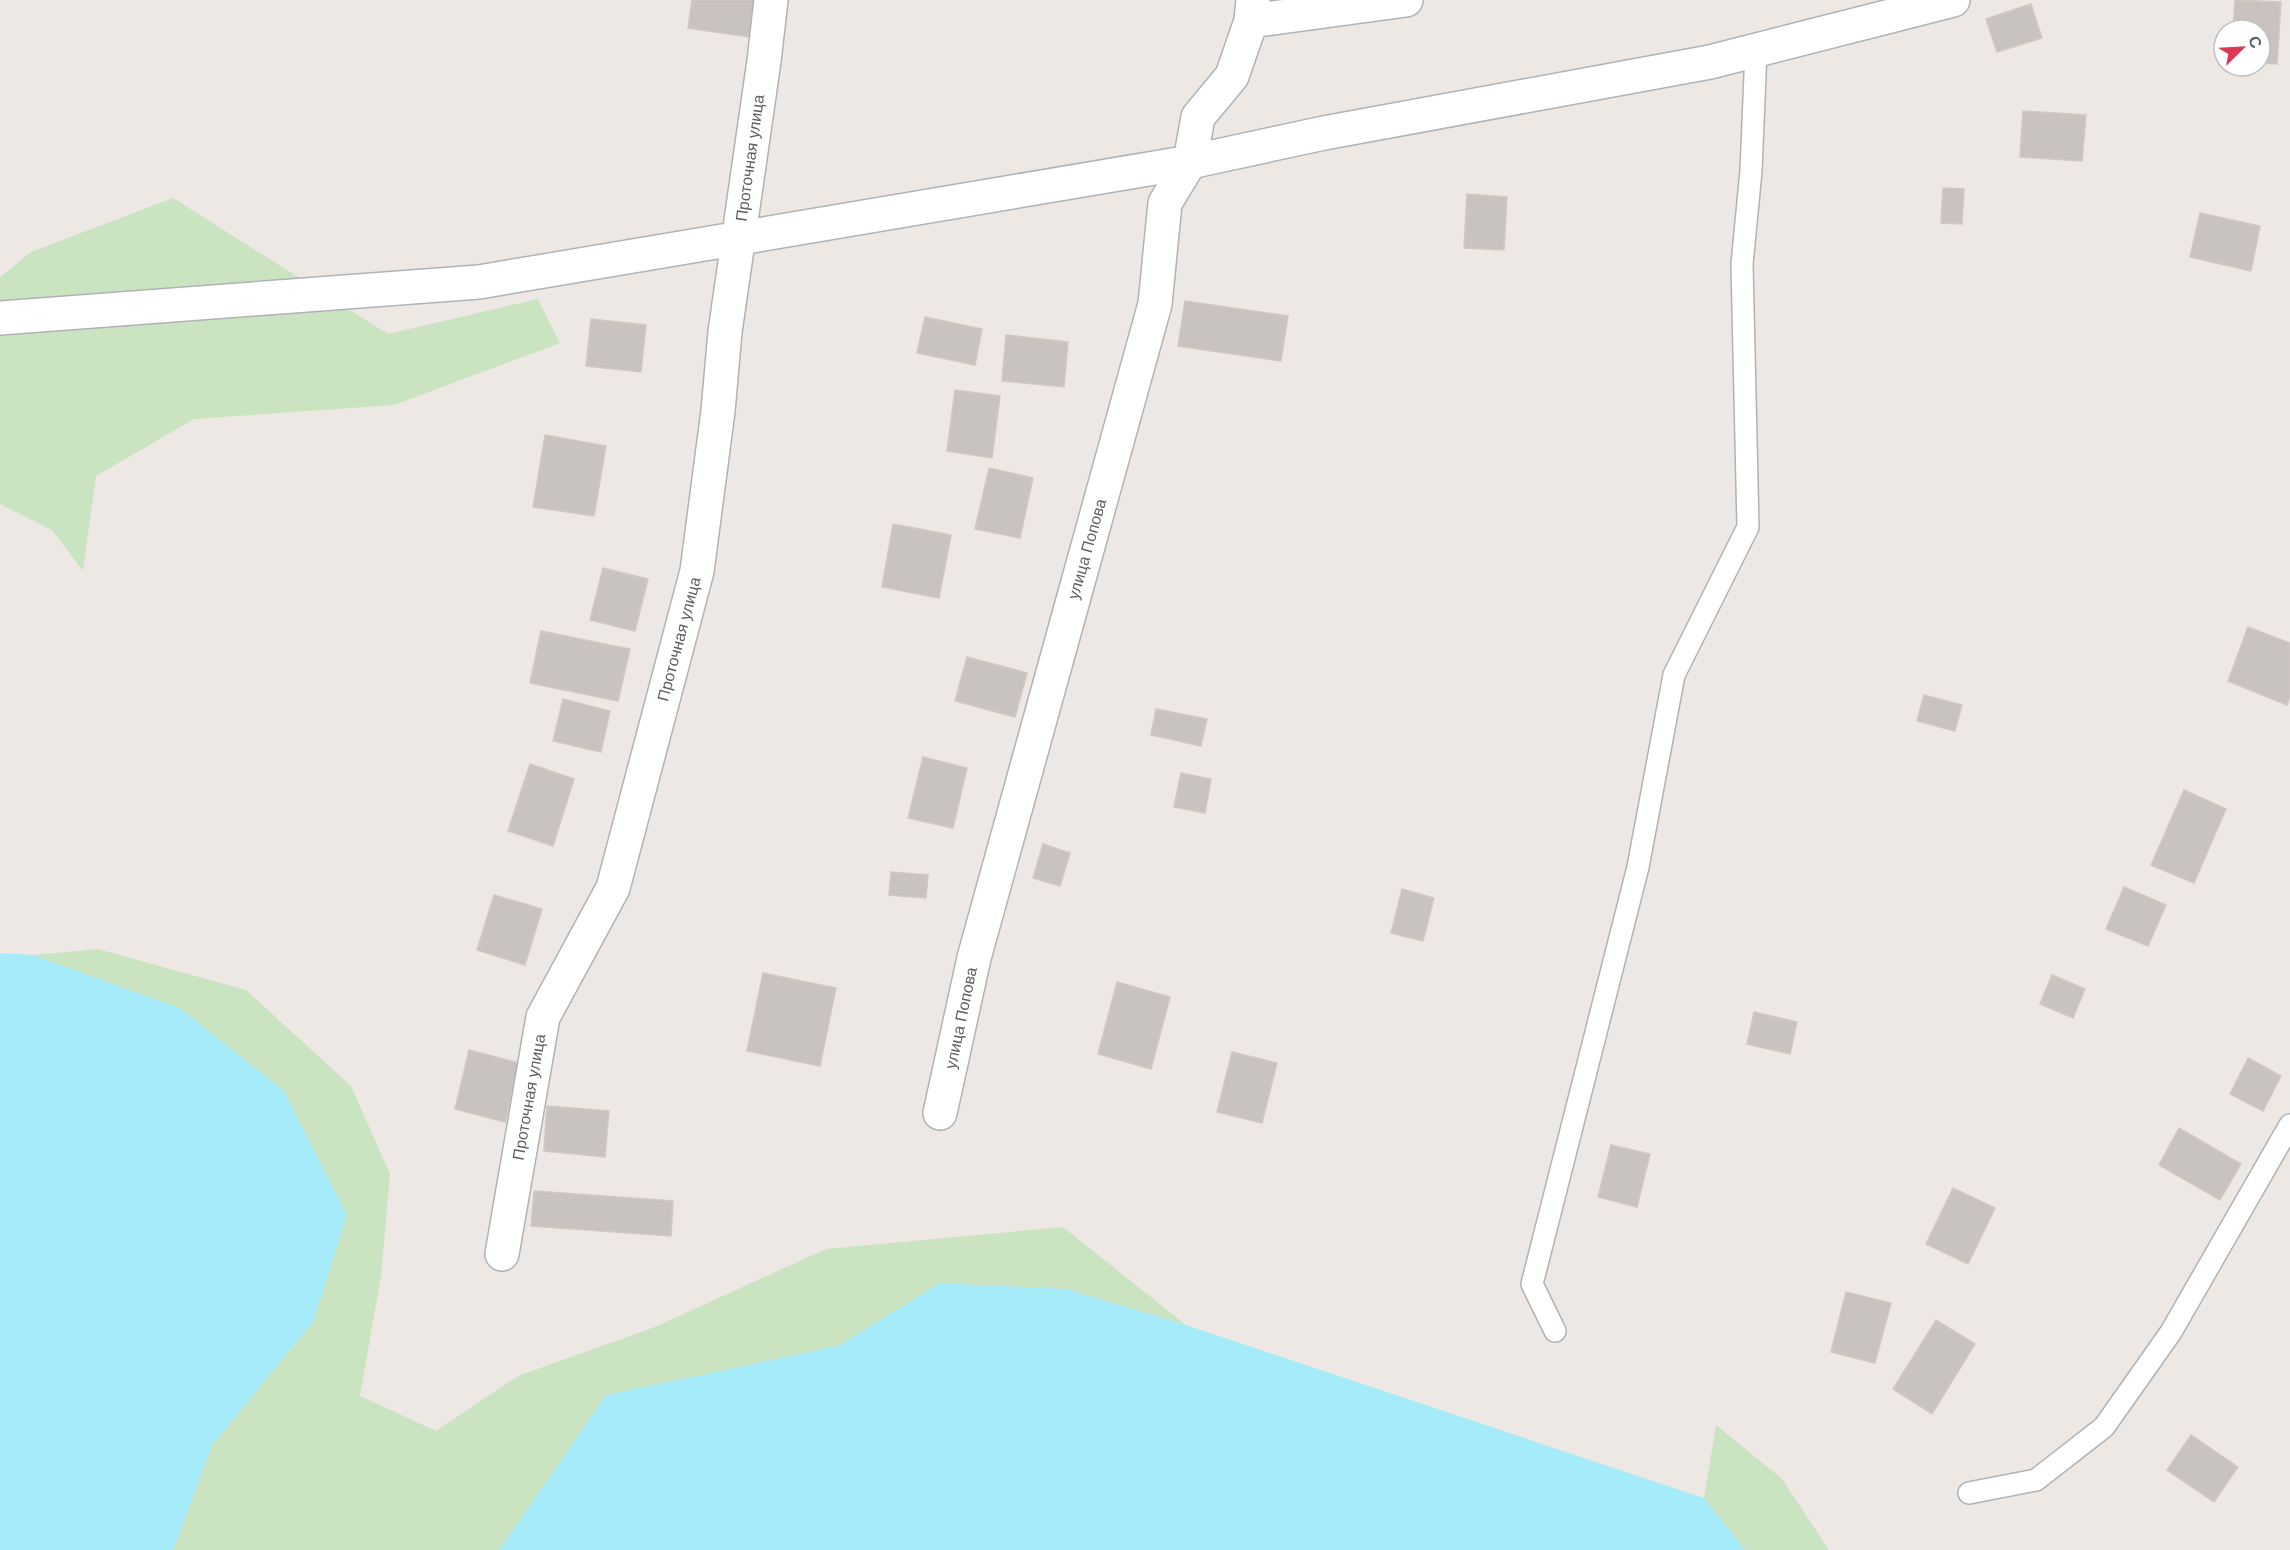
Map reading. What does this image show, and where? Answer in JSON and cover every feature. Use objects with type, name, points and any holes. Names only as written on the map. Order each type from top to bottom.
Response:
[{"type":"street","name":"Проточная улица","points":[[502,1254],[543,1017],[613,888],[697,571],[718,411],[725,332],[765,61],[771,0]]},
{"type":"street","points":[[1252,11],[1406,0]]},
{"type":"street","points":[[0,318],[479,282],[1190,162],[1336,131],[1710,62],[1953,0]]},
{"type":"street","name":"улица Попова","points":[[940,1113],[974,958],[1155,304],[1165,203],[1190,162],[1198,117],[1232,76],[1252,11]]},
{"type":"lane","points":[[1555,1331],[1532,1284],[1638,867],[1674,675],[1748,527],[1742,264],[1751,171],[1756,51]]},
{"type":"lane","points":[[1969,1493],[2036,1480],[2104,1427],[2171,1332],[2290,1125]]},
{"type":"green space","points":[[173,198],[388,334],[538,299],[560,343],[394,405],[194,419],[96,476],[83,571],[52,530],[0,504],[0,277],[31,252]]},
{"type":"green space","points":[[98,949],[246,990],[351,1086],[390,1174],[381,1276],[360,1396],[436,1431],[518,1376],[655,1327],[826,1249],[1063,1227],[1186,1325],[1067,1289],[940,1283],[838,1346],[606,1395],[499,1550],[173,1550],[212,1445],[313,1322],[180,1008],[33,955]]},
{"type":"green space","points":[[1716,1425],[1782,1479],[1829,1550],[1745,1550],[1704,1498]]},
{"type":"water","points":[[0,953],[33,955],[180,1008],[284,1091],[347,1215],[313,1322],[212,1445],[173,1550],[0,1550]]},
{"type":"water","points":[[940,1283],[1067,1289],[1186,1325],[1704,1498],[1745,1550],[499,1550],[606,1395],[838,1346]]},
{"type":"building","points":[[692,0],[754,0],[749,37],[688,28]]},
{"type":"building","points":[[2235,0],[2281,2],[2277,64],[2272,64],[2272,18],[2234,18]]},
{"type":"building","points":[[2031,4],[2042,38],[1997,52],[1986,19]]},
{"type":"building","points":[[2023,111],[2086,115],[2082,161],[2020,157]]},
{"type":"building","points":[[1943,188],[1964,189],[1962,224],[1941,223]]},
{"type":"building","points":[[1467,194],[1507,197],[1504,250],[1464,248]]},
{"type":"building","points":[[2200,213],[2260,226],[2251,271],[2190,257]]},
{"type":"building","points":[[1185,301],[1288,316],[1281,361],[1178,346]]},
{"type":"building","points":[[925,317],[982,329],[975,365],[917,353]]},
{"type":"building","points":[[591,319],[646,325],[641,372],[586,366]]},
{"type":"building","points":[[1006,335],[1068,342],[1064,387],[1002,381]]},
{"type":"building","points":[[955,390],[1000,396],[992,458],[947,451]]},
{"type":"building","points":[[545,435],[606,446],[594,516],[533,507]]},
{"type":"building","points":[[989,468],[1033,478],[1020,538],[975,529]]},
{"type":"building","points":[[893,524],[951,535],[939,598],[882,587]]},
{"type":"building","points":[[603,568],[648,579],[635,631],[590,620]]},
{"type":"building","points":[[2248,627],[2290,643],[2290,696],[2287,705],[2228,681]]},
{"type":"building","points":[[541,631],[630,649],[618,701],[530,683]]},
{"type":"building","points":[[967,657],[1027,673],[1015,717],[955,701]]},
{"type":"building","points":[[1924,695],[1962,705],[1955,731],[1917,721]]},
{"type":"building","points":[[563,699],[610,711],[601,752],[553,741]]},
{"type":"building","points":[[1156,709],[1207,719],[1201,746],[1151,735]]},
{"type":"building","points":[[923,757],[967,768],[953,828],[908,818]]},
{"type":"building","points":[[530,764],[574,779],[553,846],[508,831]]},
{"type":"building","points":[[1181,773],[1211,779],[1205,813],[1174,807]]},
{"type":"building","points":[[2184,790],[2226,809],[2194,883],[2151,865]]},
{"type":"building","points":[[1043,844],[1070,853],[1060,886],[1033,878]]},
{"type":"building","points":[[891,872],[928,875],[926,898],[889,895]]},
{"type":"building","points":[[2124,887],[2166,905],[2148,946],[2106,929]]},
{"type":"building","points":[[1402,889],[1434,898],[1423,941],[1391,933]]},
{"type":"building","points":[[494,895],[542,909],[525,965],[477,950]]},
{"type":"building","points":[[763,973],[836,988],[820,1066],[747,1051]]},
{"type":"building","points":[[2052,975],[2085,989],[2073,1018],[2040,1004]]},
{"type":"building","points":[[1117,982],[1170,997],[1151,1069],[1098,1054]]},
{"type":"building","points":[[1754,1012],[1797,1022],[1790,1054],[1747,1044]]},
{"type":"building","points":[[469,1050],[519,1063],[505,1122],[455,1109]]},
{"type":"building","points":[[1232,1052],[1277,1063],[1262,1123],[1217,1112]]},
{"type":"building","points":[[2248,1058],[2281,1076],[2263,1111],[2230,1094]]},
{"type":"building","points":[[547,1106],[609,1111],[605,1157],[544,1151]]},
{"type":"building","points":[[2179,1128],[2241,1164],[2220,1200],[2159,1165]]},
{"type":"building","points":[[1611,1145],[1650,1154],[1637,1207],[1598,1197]]},
{"type":"building","points":[[1953,1188],[1995,1208],[1968,1264],[1926,1244]]},
{"type":"building","points":[[534,1191],[673,1201],[671,1236],[531,1226]]},
{"type":"building","points":[[1846,1292],[1891,1303],[1875,1363],[1831,1352]]},
{"type":"building","points":[[1936,1320],[1975,1344],[1932,1414],[1893,1389]]},
{"type":"building","points":[[2191,1435],[2238,1467],[2214,1502],[2167,1470]]}]
